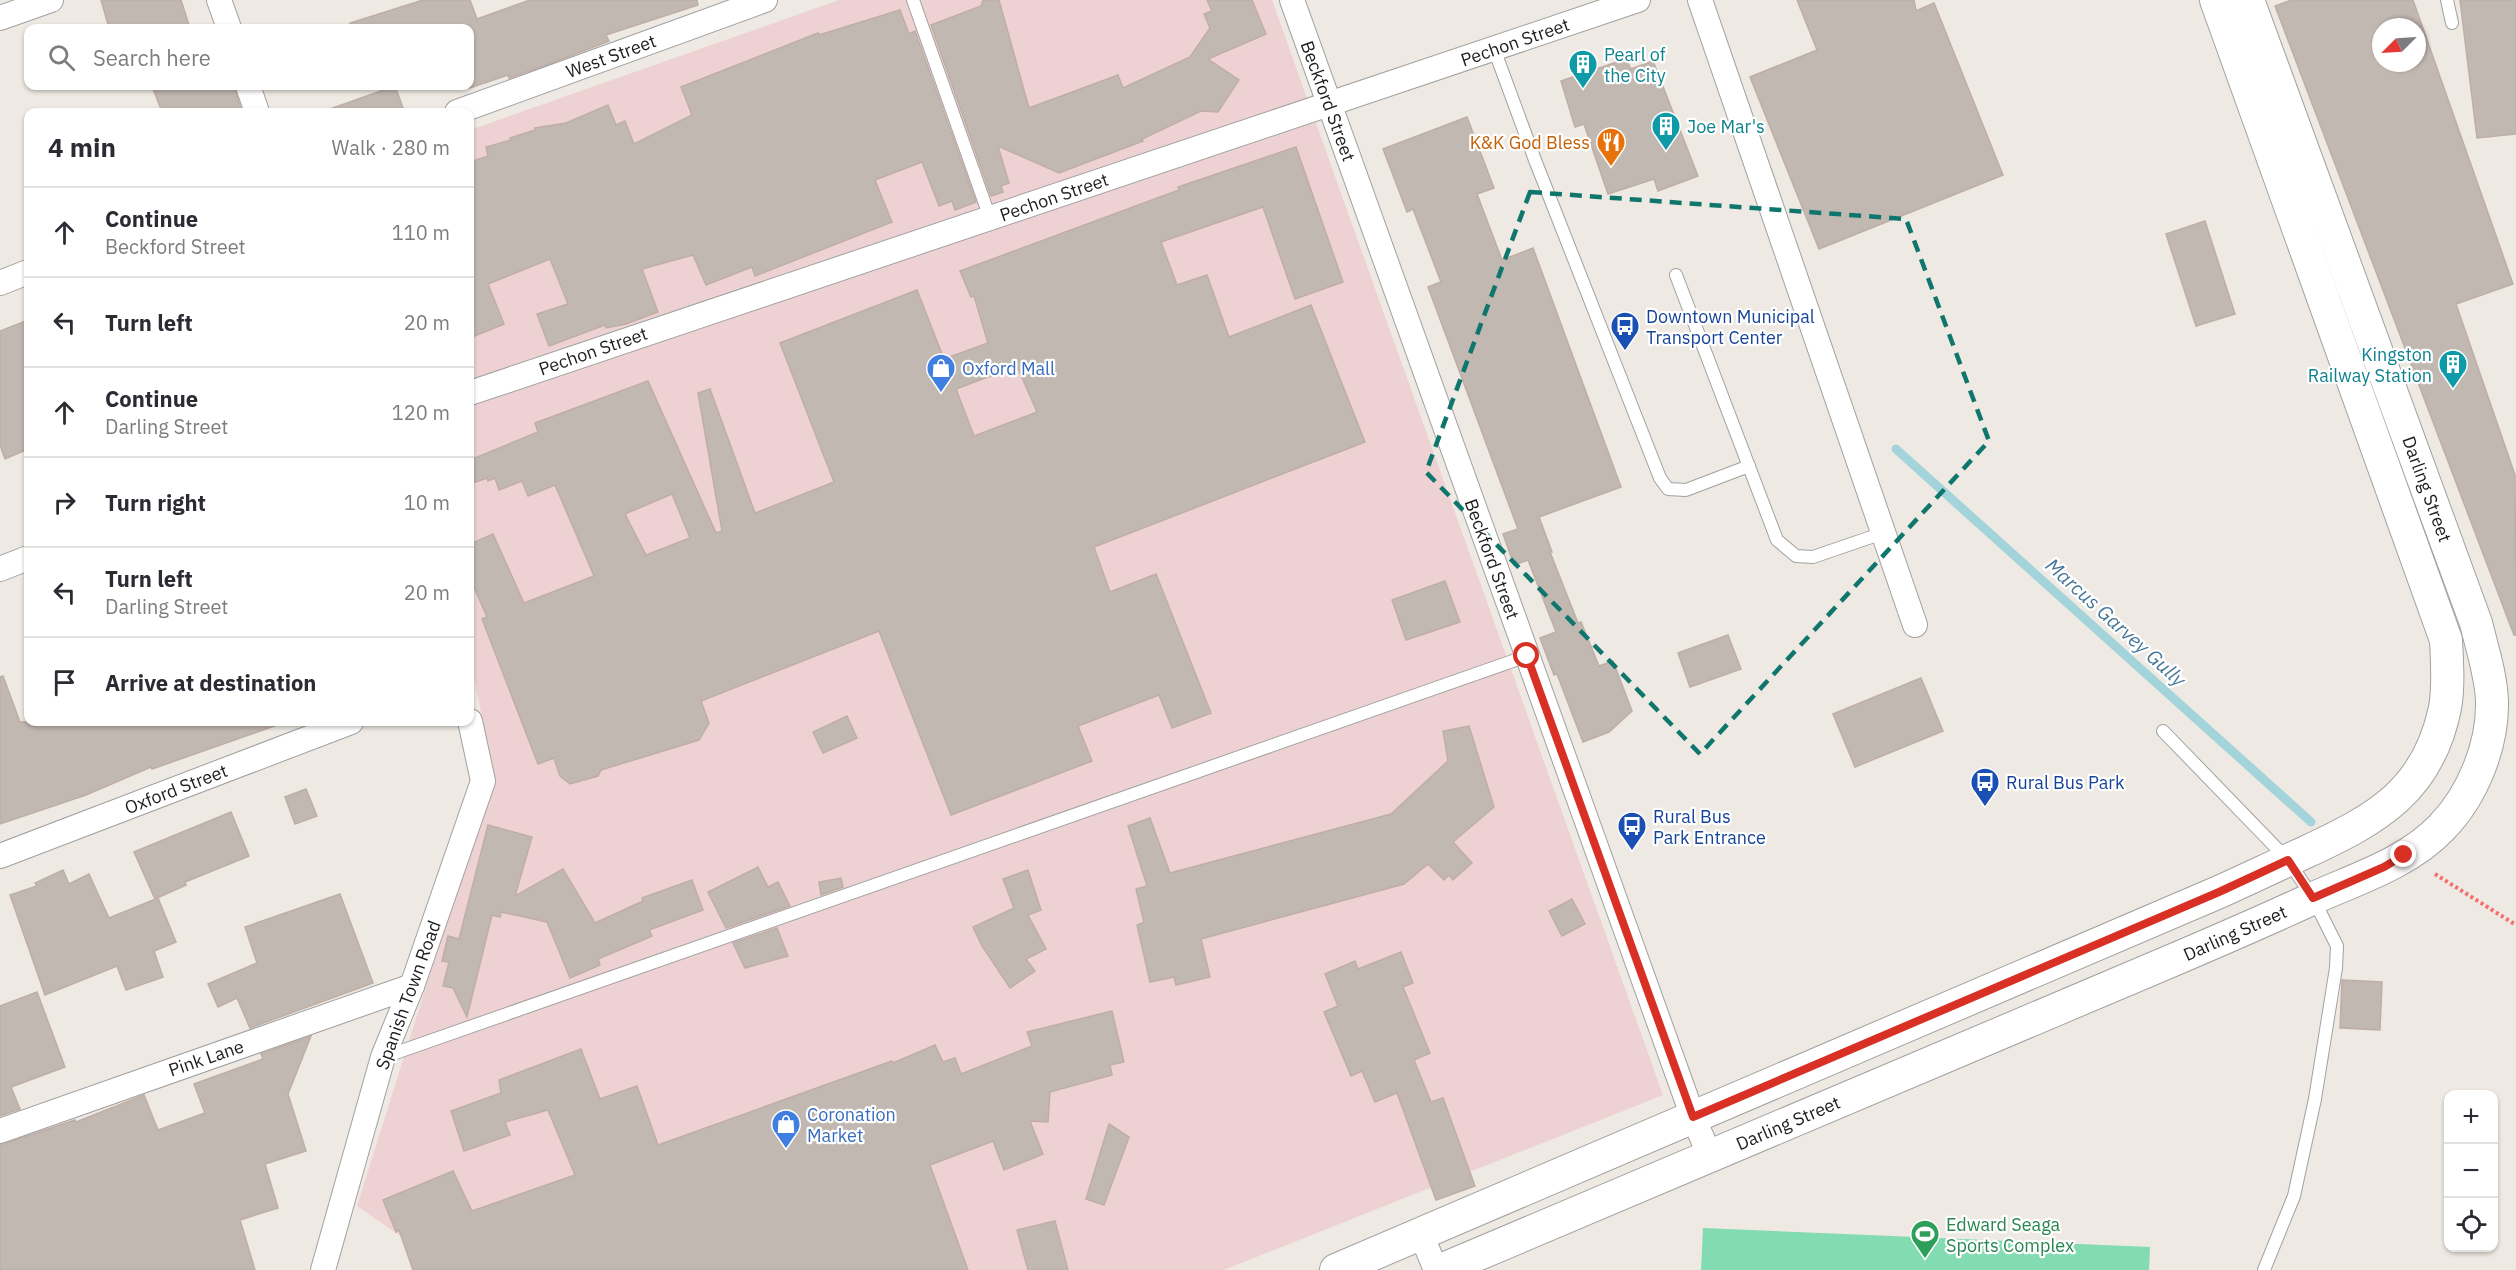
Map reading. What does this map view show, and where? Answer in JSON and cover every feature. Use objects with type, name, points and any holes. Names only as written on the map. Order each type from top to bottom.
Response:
[{"type":"street","points":[[0,18],[51,0]]},
{"type":"street","points":[[219,0],[228,24]]},
{"type":"street","name":"West Street","points":[[468,108],[765,0]]},
{"type":"street","name":"Beckford Street","points":[[1292,0],[1693,1117],[1710,1156]]},
{"type":"street","name":"Pechon Street","points":[[474,392],[1638,0]]},
{"type":"street","points":[[1700,0],[1915,625]]},
{"type":"street","name":"Darling Street","points":[[1693,1117],[2219,892],[2358,828],[2388,808],[2411,784],[2433,746],[2445,708],[2448,677],[2446,640],[2234,5]]},
{"type":"street","name":"Darling Street","points":[[1441,1270],[2237,933],[2384,867],[2416,848],[2442,827],[2478,772],[2486,748],[2492,701],[2476,623],[2234,5]]},
{"type":"street","points":[[249,90],[256,108]]},
{"type":"street","points":[[0,283],[24,274]]},
{"type":"street","points":[[0,569],[24,560]]},
{"type":"street","name":"Oxford Street","points":[[0,856],[341,726]]},
{"type":"street","name":"Spanish Town Road","points":[[323,1270],[383,1057],[412,986],[483,781],[471,726]]},
{"type":"street","points":[[2219,892],[2237,933]]},
{"type":"street","name":"Pink Lane","points":[[0,1131],[412,986]]},
{"type":"street","points":[[1336,1270],[1693,1117]]},
{"type":"street","points":[[1421,1234],[1436,1270]]},
{"type":"lane","points":[[913,0],[990,218]]},
{"type":"lane","points":[[2447,0],[2452,23]]},
{"type":"lane","points":[[1494,49],[1535,160],[1660,478],[1668,489],[1686,490],[1749,466]]},
{"type":"lane","points":[[1676,275],[1777,540],[1796,556],[1813,557],[1883,533]]},
{"type":"lane","points":[[383,1057],[1527,656]]},
{"type":"lane","points":[[2163,731],[2288,860],[2313,898],[2337,946],[2336,968],[2315,1099],[2294,1196],[2265,1270]]},
{"type":"path","points":[[2445,879],[2516,925]]},
{"type":"highlighted area","points":[[1530,192],[1906,219],[1989,441],[1700,754],[1426,472]]},
{"type":"shaded area","name":"Oxford Mall","points":[[839,0],[1272,0],[1663,1095],[1224,1270],[968,1270],[892,1061],[402,1237],[357,1206],[493,774],[474,677],[474,129]]},
{"type":"green space","name":"Edward Seaga Sports Complex","points":[[1703,1228],[2150,1247],[2149,1270],[1701,1270]]},
{"type":"building","points":[[101,0],[181,0],[189,24],[108,24]]},
{"type":"building","points":[[423,0],[470,0],[477,19],[530,0],[697,0],[698,5],[606,35],[609,41],[549,64],[509,78],[508,75],[474,87],[474,24],[350,23]]},
{"type":"building","points":[[983,0],[999,0],[1029,108],[1118,75],[1123,88],[1190,57],[1210,28],[1204,14],[1212,11],[1207,0],[1252,0],[1266,34],[1208,59],[1239,80],[1218,112],[1201,111],[1142,139],[1143,141],[1059,173],[998,146],[1009,183],[1001,186],[1003,192],[991,196],[931,25],[981,6]]},
{"type":"building","points":[[1797,0],[1914,0],[1916,11],[1934,3],[2003,175],[1819,249],[1750,77],[1817,50]]},
{"type":"building","name":"Kingston Railway Station","points":[[2292,0],[2413,0],[2419,18],[2372,18],[2372,72],[2426,72],[2426,37],[2513,284],[2456,304],[2515,475],[2516,635],[2514,635],[2275,6]]},
{"type":"building","points":[[2460,0],[2516,0],[2516,134],[2477,138]]},
{"type":"building","points":[[900,10],[909,34],[915,31],[976,202],[955,210],[952,201],[939,206],[922,162],[875,180],[892,222],[755,276],[752,267],[706,285],[693,255],[642,269],[658,312],[626,324],[606,328],[605,325],[549,346],[537,314],[568,304],[550,259],[488,284],[504,324],[474,336],[474,161],[488,156],[486,147],[511,140],[510,138],[535,130],[535,128],[566,123],[608,105],[616,125],[625,121],[634,144],[692,115],[681,87],[818,33],[819,35]]},
{"type":"building","points":[[1626,59],[1631,69],[1653,61],[1698,176],[1658,191],[1654,179],[1608,194],[1584,124],[1575,127],[1561,81]]},
{"type":"building","points":[[154,90],[235,90],[241,108],[160,108]]},
{"type":"building","points":[[384,90],[396,90],[403,108],[333,108]]},
{"type":"building","points":[[1467,117],[1494,188],[1477,194],[1502,260],[1533,248],[1621,487],[1539,517],[1578,623],[1581,622],[1599,666],[1613,661],[1632,711],[1609,732],[1583,742],[1557,674],[1554,675],[1540,638],[1556,632],[1528,560],[1514,565],[1503,534],[1518,529],[1428,287],[1441,282],[1413,209],[1407,212],[1383,149]]},
{"type":"building","points":[[1296,147],[1343,282],[1295,299],[1263,207],[1161,242],[1177,285],[1207,275],[1229,337],[1311,305],[1365,442],[1094,547],[1110,592],[1156,574],[1211,713],[1172,728],[1159,695],[1078,726],[1092,761],[951,815],[879,631],[701,701],[709,723],[699,740],[601,770],[598,776],[570,784],[560,776],[554,758],[538,764],[482,619],[487,617],[474,587],[474,542],[493,534],[524,603],[594,576],[555,485],[528,496],[522,481],[499,490],[495,478],[474,483],[474,458],[538,432],[535,423],[648,381],[716,533],[722,531],[698,393],[710,389],[755,513],[834,482],[780,343],[917,290],[944,359],[988,343],[974,296],[971,297],[960,271],[1179,190],[1178,187]],"holes":[[[1017,366],[1037,412],[974,436],[956,389]],[[672,494],[690,538],[646,555],[625,514]]]},
{"type":"building","points":[[2205,221],[2235,314],[2196,326],[2166,234]]},
{"type":"building","points":[[24,322],[24,451],[5,459],[0,445],[0,331]]},
{"type":"building","points":[[1445,581],[1460,622],[1406,640],[1392,600]]},
{"type":"building","points":[[1728,635],[1741,669],[1690,687],[1678,653]]},
{"type":"building","points":[[3,676],[20,722],[24,722],[24,726],[274,726],[152,769],[151,767],[86,795],[0,824],[0,677]]},
{"type":"building","points":[[1921,678],[1943,731],[1855,767],[1833,714]]},
{"type":"building","points":[[847,716],[857,738],[823,753],[813,732]]},
{"type":"building","points":[[1469,726],[1494,807],[1453,842],[1472,863],[1453,880],[1449,875],[1444,880],[1428,864],[1404,884],[1201,939],[1210,977],[1176,985],[1174,977],[1150,982],[1137,925],[1144,922],[1136,889],[1147,886],[1128,826],[1150,818],[1170,873],[1391,814],[1448,761],[1443,731]]},
{"type":"building","points":[[306,789],[317,816],[295,824],[285,797]]},
{"type":"building","points":[[231,812],[249,856],[185,882],[186,885],[155,899],[134,852]]},
{"type":"building","points":[[488,825],[532,837],[515,896],[563,869],[595,923],[643,901],[642,898],[692,880],[703,910],[649,930],[652,936],[598,959],[600,965],[570,978],[547,922],[501,912],[500,917],[492,915],[467,1017],[453,988],[443,986],[449,962],[442,961],[448,936],[459,939]]},
{"type":"building","points":[[758,867],[768,887],[778,882],[790,906],[726,928],[708,892]]},
{"type":"building","points":[[63,870],[69,884],[89,874],[109,918],[158,898],[176,942],[154,951],[163,977],[126,990],[117,966],[45,995],[10,895],[37,886],[35,883]]},
{"type":"building","points":[[1028,870],[1041,910],[1028,915],[1046,949],[1026,959],[1035,971],[1010,988],[982,946],[973,927],[1014,908],[1003,879]]},
{"type":"building","points":[[841,878],[843,887],[821,895],[819,882]]},
{"type":"building","points":[[340,894],[373,983],[250,1028],[237,998],[218,1007],[208,984],[257,963],[245,927]]},
{"type":"building","points":[[1572,899],[1585,924],[1562,936],[1549,911]]},
{"type":"building","points":[[777,928],[788,956],[745,968],[733,943]]},
{"type":"building","points":[[1401,952],[1413,983],[1403,987],[1430,1053],[1414,1060],[1431,1102],[1443,1098],[1475,1186],[1436,1200],[1397,1093],[1375,1102],[1362,1071],[1351,1076],[1324,1012],[1338,1006],[1325,974],[1355,961],[1358,969]]},
{"type":"building","points":[[2342,980],[2382,982],[2380,1030],[2340,1028]]},
{"type":"building","points":[[37,992],[65,1067],[11,1087],[20,1109],[0,1116],[0,1006]]},
{"type":"building","name":"Coronation Market","points":[[1112,1011],[1124,1062],[1110,1065],[1112,1075],[1050,1092],[1048,1122],[1030,1121],[1043,1154],[1004,1170],[993,1141],[930,1165],[968,1270],[413,1270],[399,1230],[396,1232],[383,1200],[453,1171],[472,1211],[575,1175],[548,1110],[505,1122],[510,1135],[464,1151],[451,1111],[501,1093],[499,1080],[581,1049],[600,1099],[637,1086],[658,1145],[892,1061],[893,1063],[935,1045],[943,1062],[955,1058],[961,1074],[1032,1046],[1027,1032]]},
{"type":"building","points":[[311,1036],[288,1094],[306,1151],[265,1164],[278,1208],[240,1220],[255,1270],[0,1270],[0,1145],[75,1120],[76,1122],[144,1095],[158,1130],[205,1113],[194,1084],[263,1059],[261,1054]]},
{"type":"building","points":[[1109,1124],[1129,1137],[1104,1205],[1086,1199]]},
{"type":"building","points":[[1055,1221],[1068,1270],[1028,1270],[1017,1230]]},
{"type":"waterway","name":"Marcus Garvey Gully","points":[[1896,449],[2311,822]]},
{"type":"place","name":"Pearl of the City","points":[[1583,90]]},
{"type":"place","name":"Joe Mar's","points":[[1666,152]]},
{"type":"place","name":"K&K God Bless","points":[[1611,168]]},
{"type":"place","name":"Downtown Municipal Transport Center","points":[[1625,352]]},
{"type":"place","name":"Kingston Railway Station","points":[[2453,390]]},
{"type":"place","name":"Oxford Mall","points":[[941,394]]},
{"type":"place","name":"Rural Bus Park","points":[[1985,808]]},
{"type":"place","name":"Rural Bus Park Entrance","points":[[1632,852]]},
{"type":"place","name":"Coronation Market","points":[[786,1150]]},
{"type":"place","name":"Edward Seaga Sports Complex","points":[[1925,1260]]},
{"type":"route","points":[[1527,656],[1693,1117],[2219,892],[2288,860],[2313,898],[2384,867],[2404,855]]}]
